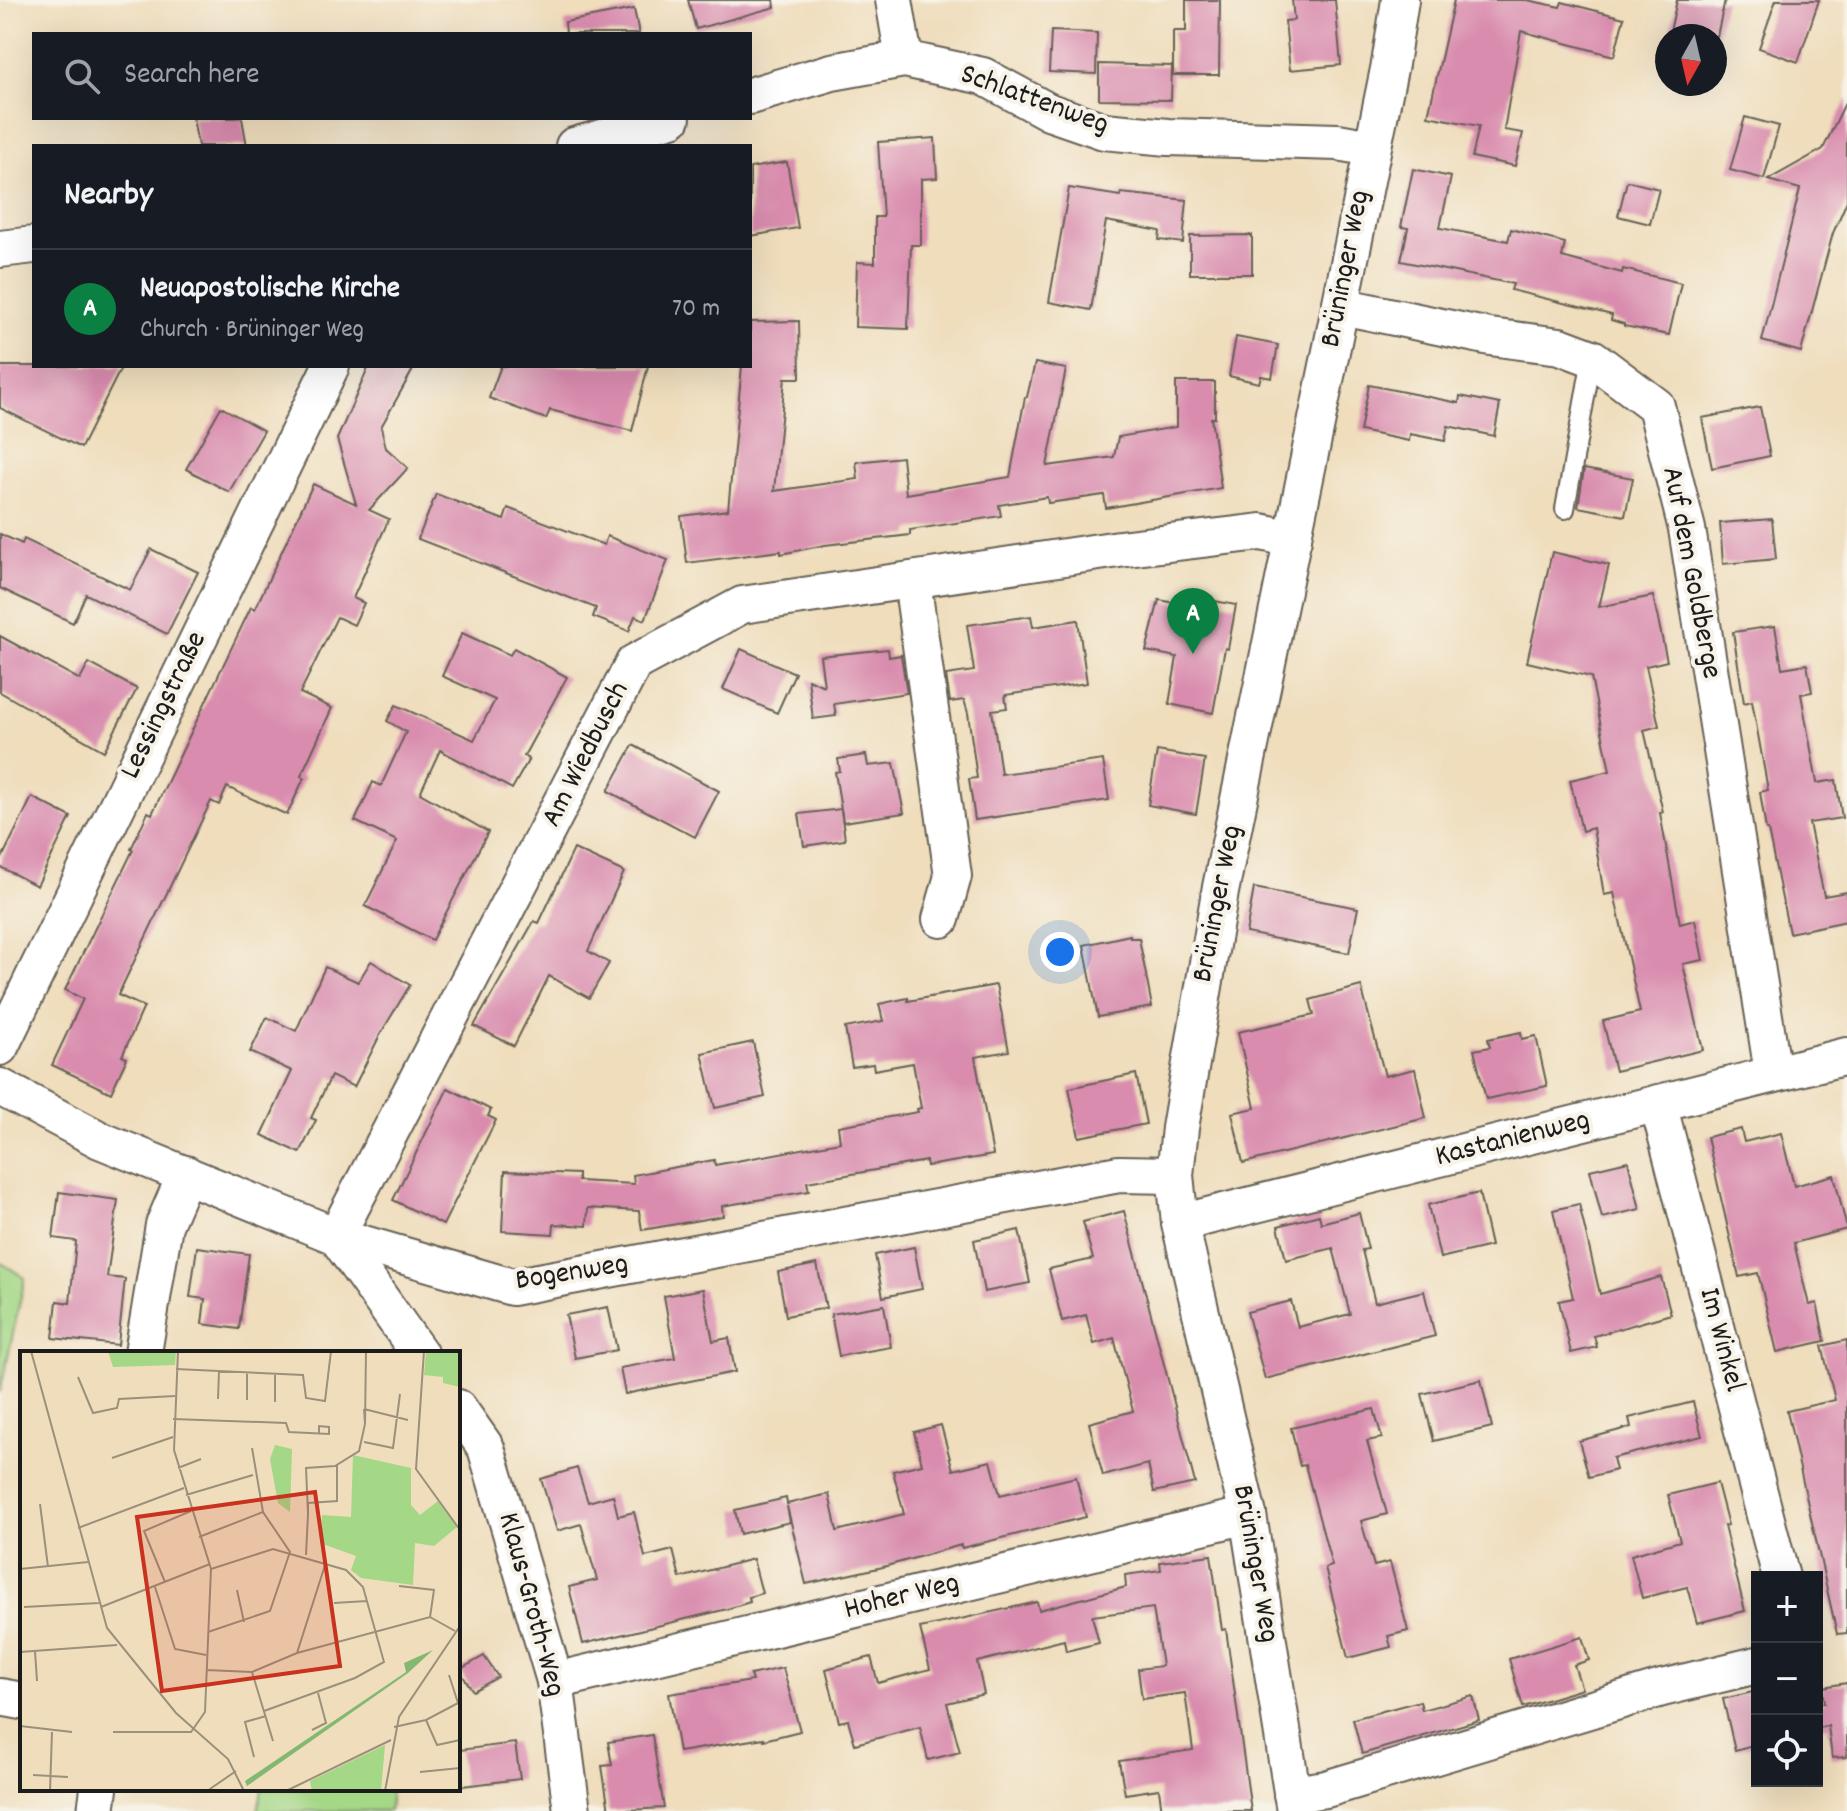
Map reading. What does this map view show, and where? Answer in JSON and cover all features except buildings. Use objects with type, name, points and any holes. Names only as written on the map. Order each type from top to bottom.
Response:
[{"type":"street","points":[[894,0],[904,59]]},
{"type":"street","name":"Brüninger Weg","points":[[1294,1803],[1248,1515],[1180,1223],[1175,1175],[1180,1128],[1220,892],[1390,64],[1400,0]]},
{"type":"street","name":"Schlattenweg","points":[[752,95],[832,72],[904,59],[983,76],[1049,112],[1104,131],[1168,137],[1338,142],[1371,148]]},
{"type":"street","points":[[581,144],[665,120]]},
{"type":"street","points":[[0,249],[32,245]]},
{"type":"street","name":"Auf dem Goldberge","points":[[1341,306],[1490,337],[1560,346],[1592,358],[1656,406],[1687,529],[1773,1073]]},
{"type":"street","name":"Lessingstraße","points":[[0,1047],[330,368]]},
{"type":"street","name":"Am Wiedbusch","points":[[336,1236],[634,663],[742,605],[1119,549],[1261,532],[1293,539]]},
{"type":"street","points":[[912,580],[953,876],[941,919]]},
{"type":"street","name":"Kastanienweg","points":[[1180,1223],[1847,1056]]},
{"type":"street","name":"Bogenweg","points":[[0,1087],[100,1140],[336,1236],[512,1287],[1119,1174],[1175,1175]]},
{"type":"street","name":"Im Winkel","points":[[1658,1103],[1779,1571]]},
{"type":"street","points":[[143,1351],[164,1225],[186,1174]]},
{"type":"street","points":[[336,1236],[418,1351]]},
{"type":"street","name":"Klaus-Groth-Weg","points":[[460,1411],[486,1448],[555,1681],[572,1811]]},
{"type":"street","name":"Hoher Weg","points":[[555,1681],[1248,1515]]},
{"type":"street","points":[[1294,1803],[1326,1789],[1662,1688],[1751,1666]]},
{"type":"street","points":[[0,1697],[20,1701]]},
{"type":"street","points":[[96,1811],[99,1791]]},
{"type":"lane","points":[[1565,509],[1592,358]]},
{"type":"green space","points":[[0,1262],[25,1278],[0,1393]]},
{"type":"green space","points":[[262,1791],[391,1791],[389,1811],[258,1811]]},
{"type":"place","name":"Neuapostolische Kirche","points":[[1193,654]]}]
